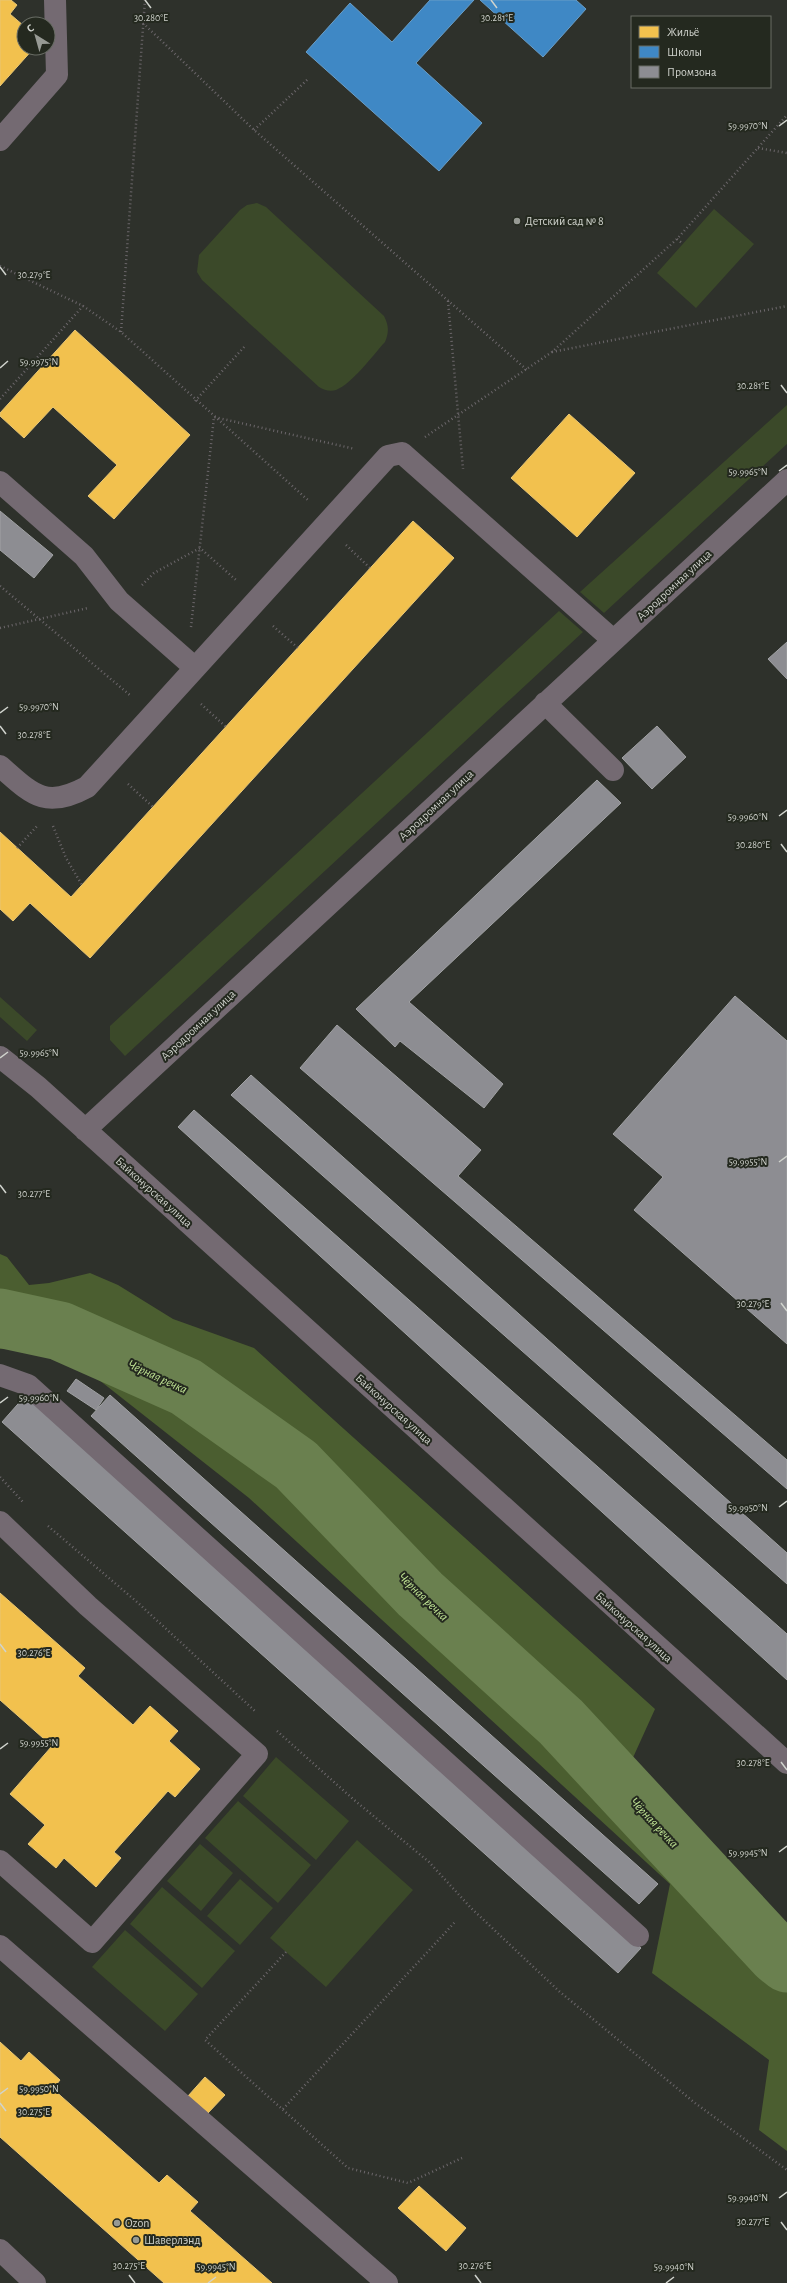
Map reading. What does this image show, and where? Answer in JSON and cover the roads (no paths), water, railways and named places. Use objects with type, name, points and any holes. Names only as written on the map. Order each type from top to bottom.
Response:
[{"type":"street","points":[[0,140],[57,75],[55,0]]},
{"type":"street","points":[[0,766],[35,795],[51,798],[70,796],[87,787],[194,667],[328,523],[395,455],[468,512],[613,640]]},
{"type":"street","name":"Аэродромная улица","points":[[85,1130],[787,480]]},
{"type":"street","points":[[0,482],[84,556],[119,601],[194,667]]},
{"type":"street","points":[[545,703],[614,770]]},
{"type":"street","name":"Байконурская улица","points":[[0,1056],[85,1130],[787,1763]]},
{"type":"street","points":[[0,1375],[28,1385],[638,1936]]},
{"type":"street","points":[[0,1522],[88,1606],[257,1754],[92,1942],[0,1861]]},
{"type":"street","points":[[0,1946],[387,2283]]},
{"type":"street","points":[[0,2250],[35,2283]]},
{"type":"waterway","name":"Чёрная речка","points":[[0,1318],[60,1331],[186,1387],[296,1465],[420,1594],[561,1722],[777,1955],[787,1963]]},
{"type":"place","name":"Детский сад № 8","points":[[517,221]]},
{"type":"place","name":"Ozon","points":[[117,2223]]},
{"type":"place","name":"Шаверлэнд","points":[[136,2240]]}]
